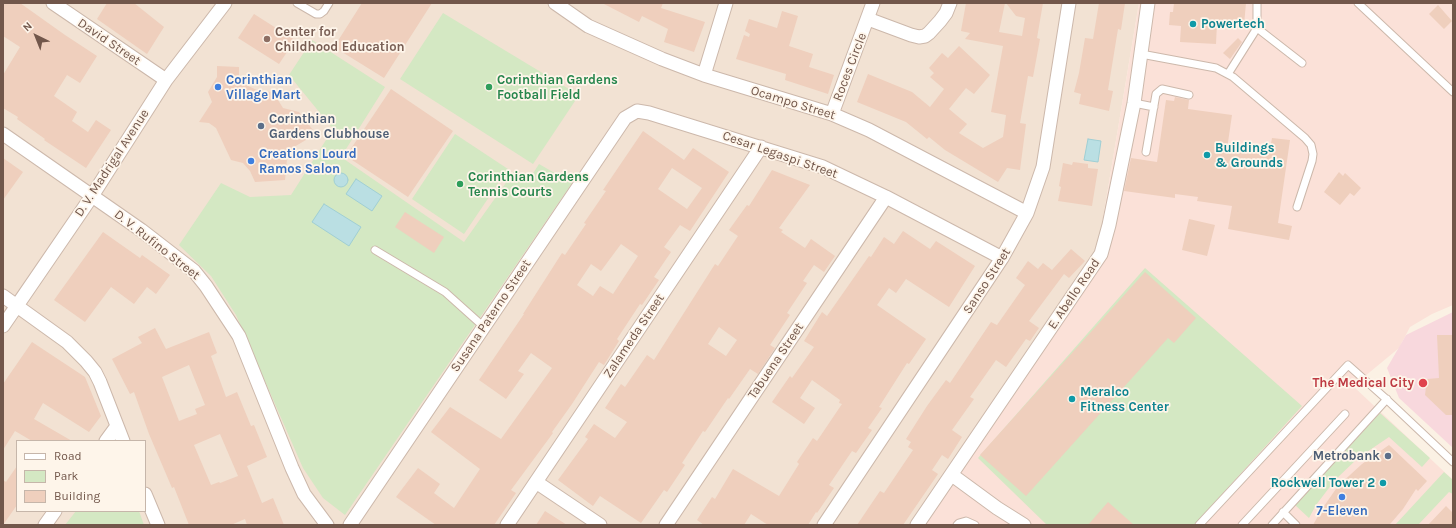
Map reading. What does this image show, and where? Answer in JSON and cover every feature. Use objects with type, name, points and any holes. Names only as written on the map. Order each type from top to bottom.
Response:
[{"type":"street","name":"David Street","points":[[53,3],[166,80]]},
{"type":"street","name":"D. V. Madrigal Avenue","points":[[3,326],[92,196],[166,80],[225,3]]},
{"type":"street","name":"Ocampo Street","points":[[555,3],[588,26],[637,49],[704,75],[832,114],[869,130],[1027,213]]},
{"type":"street","points":[[704,75],[726,3]]},
{"type":"street","name":"Roces Circle","points":[[832,114],[873,3]]},
{"type":"street","name":"Roces Circle","points":[[868,19],[911,35],[919,37],[925,36],[929,34],[940,21],[946,13],[950,3]]},
{"type":"street","name":"Sanso Street","points":[[824,525],[1002,258],[1027,213],[1044,167],[1069,3]]},
{"type":"street","name":"E. Abello Road","points":[[917,525],[1097,260],[1102,250],[1109,225],[1134,103],[1148,3]]},
{"type":"street","name":"Cesar Legaspi Street","points":[[637,111],[649,113],[823,167],[886,197],[1002,258]]},
{"type":"street","name":"Susana Paterno Street","points":[[350,525],[625,118],[637,111]]},
{"type":"street","name":"D. V. Rufino Street","points":[[3,134],[141,230],[194,271],[229,319],[239,336],[292,468],[304,494],[327,525]]},
{"type":"street","name":"Zalameda Street","points":[[507,525],[761,147]]},
{"type":"street","name":"Tabuena Street","points":[[666,525],[886,197]]},
{"type":"street","points":[[3,296],[18,305],[67,342],[90,366],[100,382],[123,440]]},
{"type":"street","points":[[107,440],[117,426]]},
{"type":"street","points":[[952,475],[997,508],[1024,525]]},
{"type":"street","points":[[536,482],[600,525]]},
{"type":"street","points":[[146,496],[158,525]]},
{"type":"street","points":[[45,525],[54,512]]},
{"type":"lane","points":[[297,3],[316,14],[320,14],[329,3]]},
{"type":"lane","points":[[1228,74],[1257,28],[1257,3]]},
{"type":"lane","points":[[1358,3],[1453,92]]},
{"type":"lane","points":[[1257,28],[1302,63]]},
{"type":"lane","points":[[1141,54],[1203,65],[1216,68],[1228,74],[1293,128],[1311,145],[1312,161],[1297,207]]},
{"type":"lane","points":[[1146,152],[1156,94],[1162,89],[1189,95]]},
{"type":"lane","points":[[1134,103],[1154,107]]},
{"type":"lane","points":[[375,250],[445,292],[484,327]]},
{"type":"lane","points":[[1199,525],[1348,365],[1453,462]]},
{"type":"lane","points":[[1272,525],[1386,399]]},
{"type":"lane","points":[[1242,525],[1345,414]]},
{"type":"lane","points":[[1283,512],[1296,525]]},
{"type":"lane","points":[[957,525],[966,521],[976,525]]},
{"type":"shaded area","points":[[3,3],[1139,3],[1097,254],[913,525],[3,525]]},
{"type":"shaded area","points":[[1139,3],[1453,3],[1453,305],[1432,314],[1410,327],[1399,348],[1353,386],[1453,480],[1453,525],[913,525],[1097,254]]},
{"type":"shaded area","name":"The Medical City","points":[[1453,312],[1453,448],[1399,398],[1387,368],[1406,335]]},
{"type":"green space","name":"Corinthian Gardens Football Field","points":[[443,13],[579,95],[533,164],[400,79]]},
{"type":"green space","points":[[312,40],[385,87],[341,157],[464,242],[515,170],[530,178],[539,164],[572,183],[345,515],[323,498],[303,468],[236,315],[211,276],[179,245],[221,183],[250,197],[291,195],[333,129],[289,75]]},
{"type":"green space","name":"Corinthian Gardens Tennis Courts","points":[[455,134],[508,169],[464,234],[412,199]]},
{"type":"green space","points":[[1145,268],[1302,406],[1194,525],[1047,525],[978,458]]},
{"type":"green space","points":[[1380,413],[1430,458],[1422,467],[1389,437],[1358,458],[1335,480],[1316,505],[1309,518],[1295,505]]},
{"type":"green space","points":[[1444,472],[1453,480],[1453,494],[1449,492],[1418,525],[1395,525]]},
{"type":"green space","points":[[75,512],[139,512],[144,525],[65,525]]},
{"type":"water","points":[[1088,139],[1101,141],[1098,162],[1084,160]]},
{"type":"water","points":[[341,173],[346,175],[348,180],[346,185],[341,187],[336,185],[334,180],[336,175]]},
{"type":"water","points":[[356,179],[382,196],[372,211],[346,194]]},
{"type":"water","points":[[324,204],[361,227],[349,246],[312,222]]},
{"type":"building","points":[[3,3],[20,3],[97,56],[80,83],[67,75],[54,96],[77,112],[72,121],[88,132],[96,120],[111,130],[86,168],[44,140],[45,139],[17,119],[18,117],[3,108],[3,75],[20,47],[3,36]]},
{"type":"building","points":[[107,3],[134,3],[164,27],[147,54],[97,19]]},
{"type":"building","points":[[362,3],[432,3],[384,78],[334,47]]},
{"type":"building","points":[[602,3],[663,3],[661,8],[705,22],[694,52],[664,42],[668,29],[642,16],[639,22]]},
{"type":"building","points":[[966,3],[1005,3],[999,32],[1022,36],[1025,18],[1016,16],[1006,3],[1043,3],[1037,38],[1040,39],[1033,77],[1028,76],[1020,123],[1026,124],[1020,170],[1007,168],[998,182],[945,150],[929,137],[927,139],[906,122],[857,102],[868,74],[912,92],[930,107],[944,89],[930,77],[934,73],[929,68],[942,53],[948,58],[959,46],[990,75],[974,94],[966,88],[949,109],[967,124],[959,133],[983,148],[1003,137],[1006,115],[991,112],[1003,46],[965,39],[970,33],[961,31]]},
{"type":"building","points":[[1099,3],[1125,3],[1121,30],[1118,29],[1108,90],[1113,91],[1109,111],[1079,104],[1081,94],[1074,92],[1085,38],[1093,39]]},
{"type":"building","name":"Powertech","points":[[1174,3],[1246,3],[1244,25],[1217,23],[1216,44],[1180,42],[1181,26],[1169,25],[1170,12],[1173,12]]},
{"type":"building","points":[[1438,5],[1452,21],[1444,29],[1429,14]]},
{"type":"building","points":[[782,11],[798,16],[789,46],[813,54],[809,67],[834,75],[828,94],[785,80],[786,74],[736,59],[744,35],[749,37],[750,34],[745,31],[749,19],[777,28]]},
{"type":"building","name":"Center for Childhood Education","points":[[254,14],[295,40],[279,64],[238,38]]},
{"type":"building","points":[[1238,38],[1242,42],[1230,59],[1223,53]]},
{"type":"building","name":"Corinthian Gardens Clubhouse","points":[[217,66],[239,67],[239,76],[246,85],[259,91],[273,92],[283,108],[299,112],[316,134],[294,147],[287,159],[285,180],[255,182],[250,171],[243,163],[231,160],[216,128],[209,123],[199,122],[212,102],[208,92],[217,77]]},
{"type":"building","points":[[391,89],[453,131],[408,197],[346,156]]},
{"type":"building","name":"Buildings & Grounds","points":[[1175,97],[1189,100],[1188,109],[1232,115],[1227,149],[1269,155],[1272,138],[1290,140],[1278,223],[1292,226],[1289,240],[1228,229],[1232,206],[1197,201],[1198,197],[1175,194],[1175,198],[1124,191],[1131,158],[1157,162],[1166,100],[1174,101]]},
{"type":"building","points":[[643,131],[684,160],[693,148],[729,172],[690,231],[680,225],[664,247],[671,252],[654,277],[659,280],[642,305],[640,304],[617,339],[619,341],[604,365],[599,362],[552,432],[553,433],[511,490],[516,493],[494,525],[436,525],[396,497],[418,468],[440,484],[434,493],[454,508],[480,469],[431,432],[450,407],[501,439],[552,368],[531,353],[518,371],[524,374],[506,399],[479,380],[524,314],[562,253],[565,255],[586,224],[584,223],[606,191],[603,190]],"holes":[[[672,168],[702,188],[687,209],[658,189]],[[621,244],[638,256],[613,294],[600,286],[593,296],[577,285],[591,264],[601,271]]]},
{"type":"building","points":[[3,158],[23,172],[3,200]]},
{"type":"building","points":[[1073,162],[1088,164],[1088,168],[1098,169],[1092,206],[1058,201],[1063,163],[1072,165]]},
{"type":"building","points":[[772,170],[810,185],[779,228],[783,230],[781,232],[805,248],[811,239],[835,256],[824,272],[814,265],[803,281],[807,283],[787,313],[790,315],[770,345],[775,348],[758,374],[750,369],[705,432],[703,431],[682,463],[685,465],[667,492],[664,490],[641,523],[600,496],[593,506],[558,480],[588,439],[585,437],[594,424],[615,438],[627,422],[605,408],[621,384],[625,387],[647,355],[654,360],[715,264],[718,266],[738,236],[729,230],[747,205],[749,206]],"holes":[[[719,327],[737,340],[726,356],[708,344]]]},
{"type":"building","points":[[1339,172],[1343,176],[1345,173],[1361,188],[1354,196],[1350,193],[1340,205],[1324,192]]},
{"type":"building","points":[[405,212],[444,237],[434,253],[395,227]]},
{"type":"building","points":[[1189,219],[1215,225],[1207,256],[1182,250]]},
{"type":"building","points":[[903,231],[930,249],[936,241],[975,266],[949,307],[906,279],[896,293],[889,288],[877,305],[926,339],[909,364],[907,363],[879,407],[882,408],[868,428],[872,430],[856,453],[852,451],[829,485],[834,488],[808,525],[768,525],[751,514],[744,525],[704,525],[697,520],[712,497],[715,499],[733,469],[779,496],[799,464],[797,462],[813,438],[817,441],[842,404],[839,403],[840,400],[812,380],[800,398],[815,408],[804,424],[772,402],[790,376],[792,378],[814,347],[804,341],[822,312],[827,316],[884,237],[894,244]]},
{"type":"building","points":[[103,232],[140,258],[142,255],[170,275],[156,294],[147,287],[134,304],[111,287],[85,322],[54,300]]},
{"type":"building","points":[[1071,249],[1085,261],[1069,278],[1064,274],[1029,321],[1039,328],[1030,341],[1026,339],[1006,367],[996,360],[970,397],[974,399],[952,430],[962,437],[948,459],[942,455],[932,470],[938,474],[903,525],[857,525],[880,491],[884,493],[913,450],[908,447],[911,442],[906,439],[927,406],[946,380],[950,383],[991,322],[997,325],[1025,285],[1016,278],[1028,261],[1038,269],[1043,263],[1052,270]]},
{"type":"building","name":"Meralco Fitness Center","points":[[1145,272],[1196,318],[1174,343],[1168,338],[1026,496],[980,455]]},
{"type":"building","points":[[155,328],[166,349],[209,332],[217,353],[211,356],[226,397],[237,392],[251,426],[254,425],[267,457],[247,466],[262,503],[273,498],[284,525],[247,525],[245,519],[231,525],[189,525],[174,487],[172,488],[149,434],[134,392],[130,394],[112,359],[142,343],[138,337]],"holes":[[[189,365],[205,405],[195,409],[197,414],[179,421],[162,377]],[[220,434],[238,476],[211,485],[194,445]]]},
{"type":"building","points":[[1437,335],[1453,335],[1453,415],[1446,415],[1425,395],[1427,379],[1439,378]]},
{"type":"building","points":[[32,342],[85,377],[101,416],[89,432],[43,403],[34,419],[70,440],[30,440],[15,431],[3,450],[3,384]]},
{"type":"building","name":"Rockwell Tower 2","points":[[1389,445],[1427,481],[1418,491],[1416,489],[1403,509],[1391,523],[1389,525],[1313,525],[1338,486],[1362,464]]},
{"type":"building","points":[[16,467],[16,506],[3,525],[3,480],[6,482]]},
{"type":"building","points":[[1108,502],[1134,525],[1088,525]]},
{"type":"building","points":[[1446,506],[1453,513],[1453,525],[1428,525]]},
{"type":"building","points":[[545,511],[567,525],[536,525]]},
{"type":"place","name":"Powertech","points":[[1193,24]]},
{"type":"place","name":"Center for Childhood Education","points":[[267,39]]},
{"type":"place","name":"Corinthian Village Mart","points":[[218,87]]},
{"type":"place","name":"Corinthian Gardens Football Field","points":[[489,87]]},
{"type":"place","name":"Corinthian Gardens Clubhouse","points":[[261,126]]},
{"type":"place","name":"Buildings & Grounds","points":[[1207,155]]},
{"type":"place","name":"Creations Lourd Ramos Salon","points":[[251,161]]},
{"type":"place","name":"Corinthian Gardens Tennis Courts","points":[[460,184]]},
{"type":"place","name":"The Medical City","points":[[1423,383]]},
{"type":"place","name":"Meralco Fitness Center","points":[[1072,399]]},
{"type":"place","name":"Metrobank","points":[[1388,456]]},
{"type":"place","name":"Rockwell Tower 2","points":[[1383,483]]},
{"type":"place","name":"7-Eleven","points":[[1342,497]]}]
